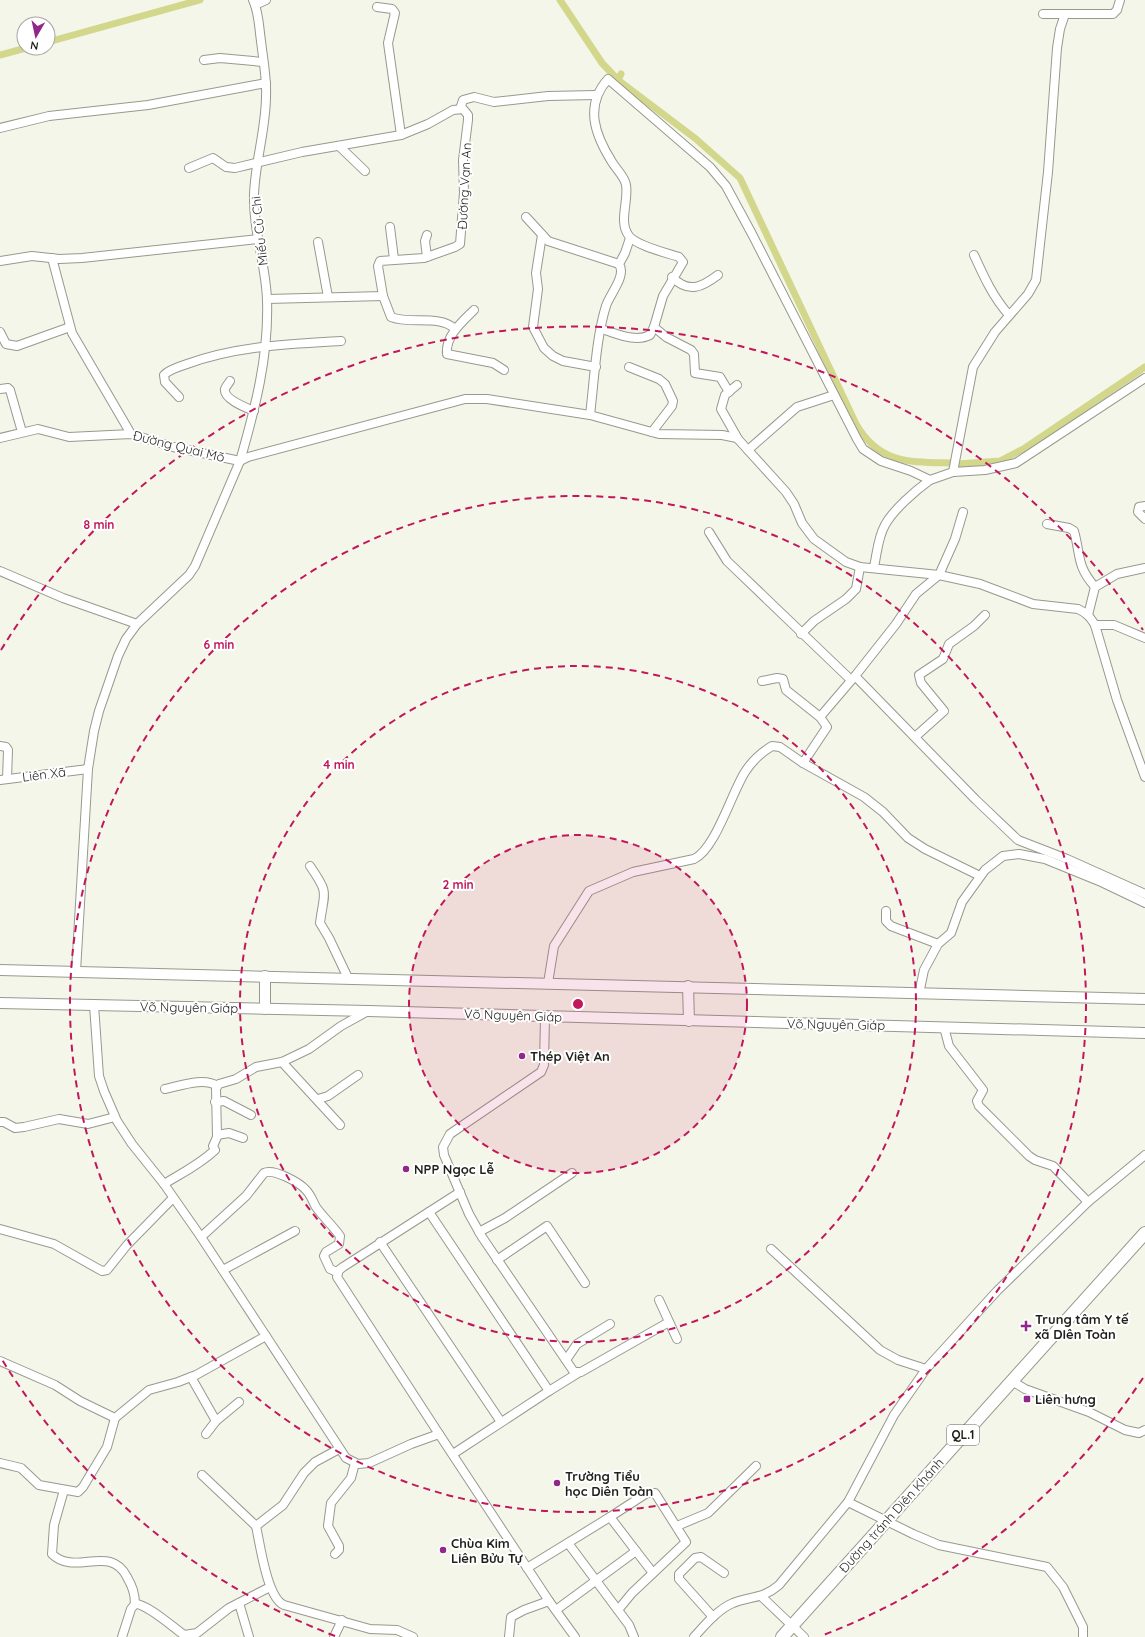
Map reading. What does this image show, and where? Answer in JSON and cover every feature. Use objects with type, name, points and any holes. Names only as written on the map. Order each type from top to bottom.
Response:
[{"type":"highway","name":"Đường tránh Diên Khánh","points":[[782,1637],[884,1521],[1145,1233]]},
{"type":"main road","points":[[0,970],[688,986],[919,994],[1145,999]]},
{"type":"main road","points":[[265,976],[265,1009]]},
{"type":"main road","points":[[688,986],[689,1021]]},
{"type":"main road","name":"Võ Nguyên Giáp","points":[[0,1003],[368,1011],[1145,1033]]},
{"type":"street","points":[[254,2],[266,0]]},
{"type":"street","points":[[1043,14],[1113,14],[1117,10],[1120,0]]},
{"type":"street","name":"Miếu Củ Chi","points":[[76,971],[88,769],[99,711],[120,649],[137,624],[191,574],[240,461],[254,411],[266,347],[267,299],[254,201],[257,163],[265,113],[266,83],[254,2]]},
{"type":"street","points":[[377,7],[392,9],[395,13],[388,43],[401,135]]},
{"type":"street","points":[[953,472],[973,367],[980,353],[1009,315],[1028,294],[1036,280],[1048,172],[1057,48],[1060,29],[1065,14]]},
{"type":"street","points":[[204,60],[220,58],[263,62]]},
{"type":"street","points":[[601,330],[642,338],[650,335],[654,327],[661,301],[672,277],[682,265],[681,259],[641,244],[630,238],[624,226],[626,185],[605,150],[597,131],[594,110],[596,95],[608,79],[710,167],[723,181],[752,234],[857,439],[865,451],[881,461],[911,471],[930,480]]},
{"type":"street","points":[[0,128],[49,116],[148,106],[266,83]]},
{"type":"street","points":[[189,168],[210,158],[218,160],[229,168],[302,152],[401,135],[428,124],[453,110],[460,109],[463,100],[470,97],[494,102],[548,96],[596,95]]},
{"type":"street","name":"Đường Vạn An","points":[[383,296],[378,264],[384,259],[427,257],[456,247],[461,241],[464,193],[463,167],[468,120],[467,112],[460,109]]},
{"type":"street","points":[[339,146],[365,171]]},
{"type":"street","points":[[526,217],[548,241],[619,264]]},
{"type":"street","points":[[390,227],[394,259]]},
{"type":"street","points":[[427,235],[425,241],[427,257]]},
{"type":"street","points":[[542,235],[536,273],[538,289],[533,327],[544,348],[553,356],[563,361],[596,367]]},
{"type":"street","points":[[590,415],[601,330],[607,302],[621,273],[619,264],[625,253],[630,238]]},
{"type":"street","points":[[0,261],[32,256],[82,258],[258,239]]},
{"type":"street","points":[[318,242],[328,297]]},
{"type":"street","points":[[974,255],[988,287],[1009,315]]},
{"type":"street","points":[[52,258],[70,327],[131,434]]},
{"type":"street","points":[[672,277],[684,286],[692,287],[707,283],[718,275]]},
{"type":"street","points":[[267,299],[383,296],[391,317],[407,320],[447,323],[455,329]]},
{"type":"street","points":[[474,310],[455,329],[447,354],[493,363],[504,370]]},
{"type":"street","points":[[0,332],[6,344],[17,346],[70,327]]},
{"type":"street","points":[[654,327],[666,337],[692,350],[694,354],[695,373],[720,377],[723,379],[729,392]]},
{"type":"street","points":[[179,397],[164,382],[164,376],[169,371],[218,353],[266,347],[341,341]]},
{"type":"street","points":[[629,367],[659,379],[665,384],[673,401],[672,406],[652,432]]},
{"type":"street","points":[[874,567],[879,543],[888,520],[920,487],[930,480],[953,472],[985,470],[1016,464],[1145,378]]},
{"type":"street","points":[[230,381],[225,389],[226,393],[238,405],[254,411]]},
{"type":"street","points":[[737,385],[724,398],[722,412],[738,439],[786,492],[794,504],[802,523],[814,539],[838,558],[860,567],[874,567],[939,575],[980,584],[1033,604],[1078,609],[1088,615],[1095,625],[1117,700],[1142,759],[1145,777]]},
{"type":"street","points":[[0,389],[8,388],[10,390],[22,432]]},
{"type":"street","points":[[748,450],[797,407],[834,395]]},
{"type":"street","points":[[240,461],[248,457],[465,399],[487,399],[590,415],[652,432],[673,435],[722,435],[738,439]]},
{"type":"street","name":"Đường Quai Mõ","points":[[0,438],[22,432],[42,429],[73,437],[131,434],[173,446],[240,461]]},
{"type":"street","points":[[1145,506],[1139,507],[1138,512],[1145,520]]},
{"type":"street","points":[[820,717],[896,624],[916,594],[939,575],[955,539],[963,512]]},
{"type":"street","points":[[1047,524],[1069,528],[1074,531],[1079,560],[1084,573],[1095,587]]},
{"type":"street","points":[[709,532],[727,561],[802,634],[853,678],[915,737],[976,800],[1022,843],[1067,860],[1145,894]]},
{"type":"street","points":[[802,634],[814,621],[846,599],[856,589],[860,567]]},
{"type":"street","points":[[1088,615],[1095,587],[1117,574],[1145,568]]},
{"type":"street","points":[[0,571],[63,598],[137,624]]},
{"type":"street","points":[[915,737],[944,712],[921,682],[919,675],[943,659],[949,644],[974,626],[985,615]]},
{"type":"street","points":[[1095,625],[1114,625],[1145,638]]},
{"type":"street","points":[[762,681],[777,678],[783,679],[786,690],[820,717],[827,727],[803,763]]},
{"type":"street","points":[[0,746],[4,746],[8,750],[4,779]]},
{"type":"street","points":[[548,983],[554,946],[589,891],[633,872],[694,859],[700,856],[710,842],[745,772],[756,758],[772,746],[780,747],[803,763],[864,797],[883,812],[908,838],[925,849],[980,876]]},
{"type":"street","name":"Liên Xã","points":[[4,779],[88,769]]},
{"type":"street","points":[[919,994],[924,970],[938,944],[952,933],[958,908],[980,876],[994,861],[1003,856],[1014,854],[1029,855],[1062,865],[1145,903]]},
{"type":"street","points":[[310,866],[324,886],[325,898],[320,923],[329,938],[348,978]]},
{"type":"street","points":[[886,911],[885,919],[889,924],[938,944]]},
{"type":"street","points":[[94,1005],[99,1076],[115,1116],[132,1144],[164,1184],[201,1237],[346,1458],[354,1464],[369,1463],[411,1444],[439,1434]]},
{"type":"street","points":[[165,1088],[209,1082],[217,1086],[236,1079],[256,1067],[282,1062],[309,1049],[341,1026],[368,1011]]},
{"type":"street","points":[[545,1016],[544,1065],[541,1072],[517,1090],[462,1126],[446,1139],[443,1147],[444,1155],[479,1232],[572,1370],[578,1373]]},
{"type":"street","points":[[944,1027],[949,1046],[983,1090],[977,1101],[979,1106],[1029,1156],[1034,1160],[1053,1166],[1088,1202]]},
{"type":"street","points":[[282,1062],[318,1099],[340,1125]]},
{"type":"street","points":[[318,1099],[328,1096],[358,1075]]},
{"type":"street","points":[[164,1184],[185,1171],[196,1167],[215,1150],[213,1146],[217,1135],[215,1102],[217,1086]]},
{"type":"street","points":[[215,1102],[224,1101],[251,1115]]},
{"type":"street","points":[[0,1122],[4,1122],[15,1128],[59,1119],[88,1124],[115,1116]]},
{"type":"street","points":[[217,1135],[229,1133],[243,1138]]},
{"type":"street","points":[[694,1637],[713,1617],[733,1603],[762,1596],[774,1589],[787,1576],[848,1502],[894,1415],[926,1369],[997,1291],[1088,1202],[1145,1155]]},
{"type":"street","points":[[201,1237],[246,1196],[264,1173],[275,1172],[299,1184],[307,1191],[318,1209],[340,1236],[339,1244],[326,1252],[324,1256],[330,1269],[337,1272]]},
{"type":"street","points":[[479,1232],[505,1218],[572,1172]]},
{"type":"street","points":[[337,1272],[380,1242],[460,1192]]},
{"type":"street","points":[[0,1229],[54,1244],[102,1271],[106,1270],[127,1245],[173,1198]]},
{"type":"street","points":[[429,1212],[549,1391]]},
{"type":"street","points":[[497,1260],[547,1226],[585,1283]]},
{"type":"street","points":[[223,1270],[295,1231]]},
{"type":"street","points":[[380,1242],[501,1422]]},
{"type":"street","points":[[772,1249],[880,1350],[898,1360],[926,1369]]},
{"type":"street","points":[[337,1272],[337,1278],[340,1284],[549,1601],[576,1637]]},
{"type":"street","points":[[659,1300],[677,1339]]},
{"type":"street","points":[[453,1454],[578,1373],[669,1322]]},
{"type":"street","points":[[566,1360],[576,1344],[610,1324]]},
{"type":"street","points":[[0,1463],[21,1468],[39,1485],[76,1492],[83,1487],[107,1447],[115,1418],[149,1390],[190,1377],[266,1336]]},
{"type":"street","points":[[0,1361],[55,1385],[85,1404],[115,1418]]},
{"type":"street","points":[[190,1377],[216,1421]]},
{"type":"street","points":[[1012,1381],[1025,1389],[1089,1412],[1125,1430],[1139,1433],[1145,1430]]},
{"type":"street","points":[[206,1434],[216,1421],[239,1402]]},
{"type":"street","points":[[256,1526],[283,1505],[304,1473],[316,1462],[339,1449]]},
{"type":"street","points":[[335,1554],[339,1550],[339,1546],[328,1526],[331,1503],[351,1478],[354,1464]]},
{"type":"street","points":[[677,1526],[708,1513],[756,1466]]},
{"type":"street","points":[[202,1475],[256,1526],[270,1587],[281,1604],[370,1629],[397,1630],[413,1637]]},
{"type":"street","points":[[64,1490],[54,1525],[52,1554],[58,1560],[73,1564],[102,1560],[109,1561],[119,1566],[131,1584],[135,1594],[135,1604],[131,1609],[122,1637]]},
{"type":"street","points":[[527,1568],[646,1493],[652,1492],[657,1494],[686,1542],[625,1600],[618,1610]]},
{"type":"street","points":[[848,1502],[884,1521],[939,1545],[1047,1567],[1063,1587],[1083,1627],[1083,1637]]},
{"type":"street","points":[[610,1517],[653,1573]]},
{"type":"street","points":[[568,1543],[633,1630],[634,1637]]},
{"type":"street","points":[[556,1610],[596,1582],[636,1551]]},
{"type":"street","points":[[713,1617],[678,1579],[679,1574],[697,1557],[702,1557],[724,1573]]},
{"type":"street","points":[[135,1604],[140,1604],[147,1608],[184,1635],[197,1632],[229,1608],[270,1587]]},
{"type":"street","points":[[762,1596],[804,1637]]},
{"type":"street","points":[[509,1637],[511,1617],[524,1610],[549,1601]]},
{"type":"street","points":[[239,1603],[247,1636]]},
{"type":"street","points":[[334,1637],[342,1620]]},
{"type":"waterway","points":[[56,40],[200,0]]},
{"type":"waterway","points":[[560,0],[602,63],[618,80],[621,74]]},
{"type":"waterway","points":[[0,55],[16,51]]},
{"type":"waterway","points":[[618,80],[696,139],[740,178],[856,424],[865,437],[885,454],[897,458],[909,461],[951,463]]},
{"type":"waterway","points":[[958,464],[1000,461],[1025,448],[1145,367]]},
{"type":"place","name":"Thép Việt An","points":[[522,1056]]},
{"type":"place","name":"NPP Ngọc Lễ","points":[[406,1169]]},
{"type":"place","name":"Trung tâm Y tế xã DIên Toàn","points":[[1026,1326]]},
{"type":"place","name":"Liên hưng","points":[[1027,1399]]},
{"type":"place","name":"Trường Tiểu học Diên Toàn","points":[[557,1483]]},
{"type":"place","name":"Chùa Kim Liên Bửu Tự","points":[[443,1550]]}]
